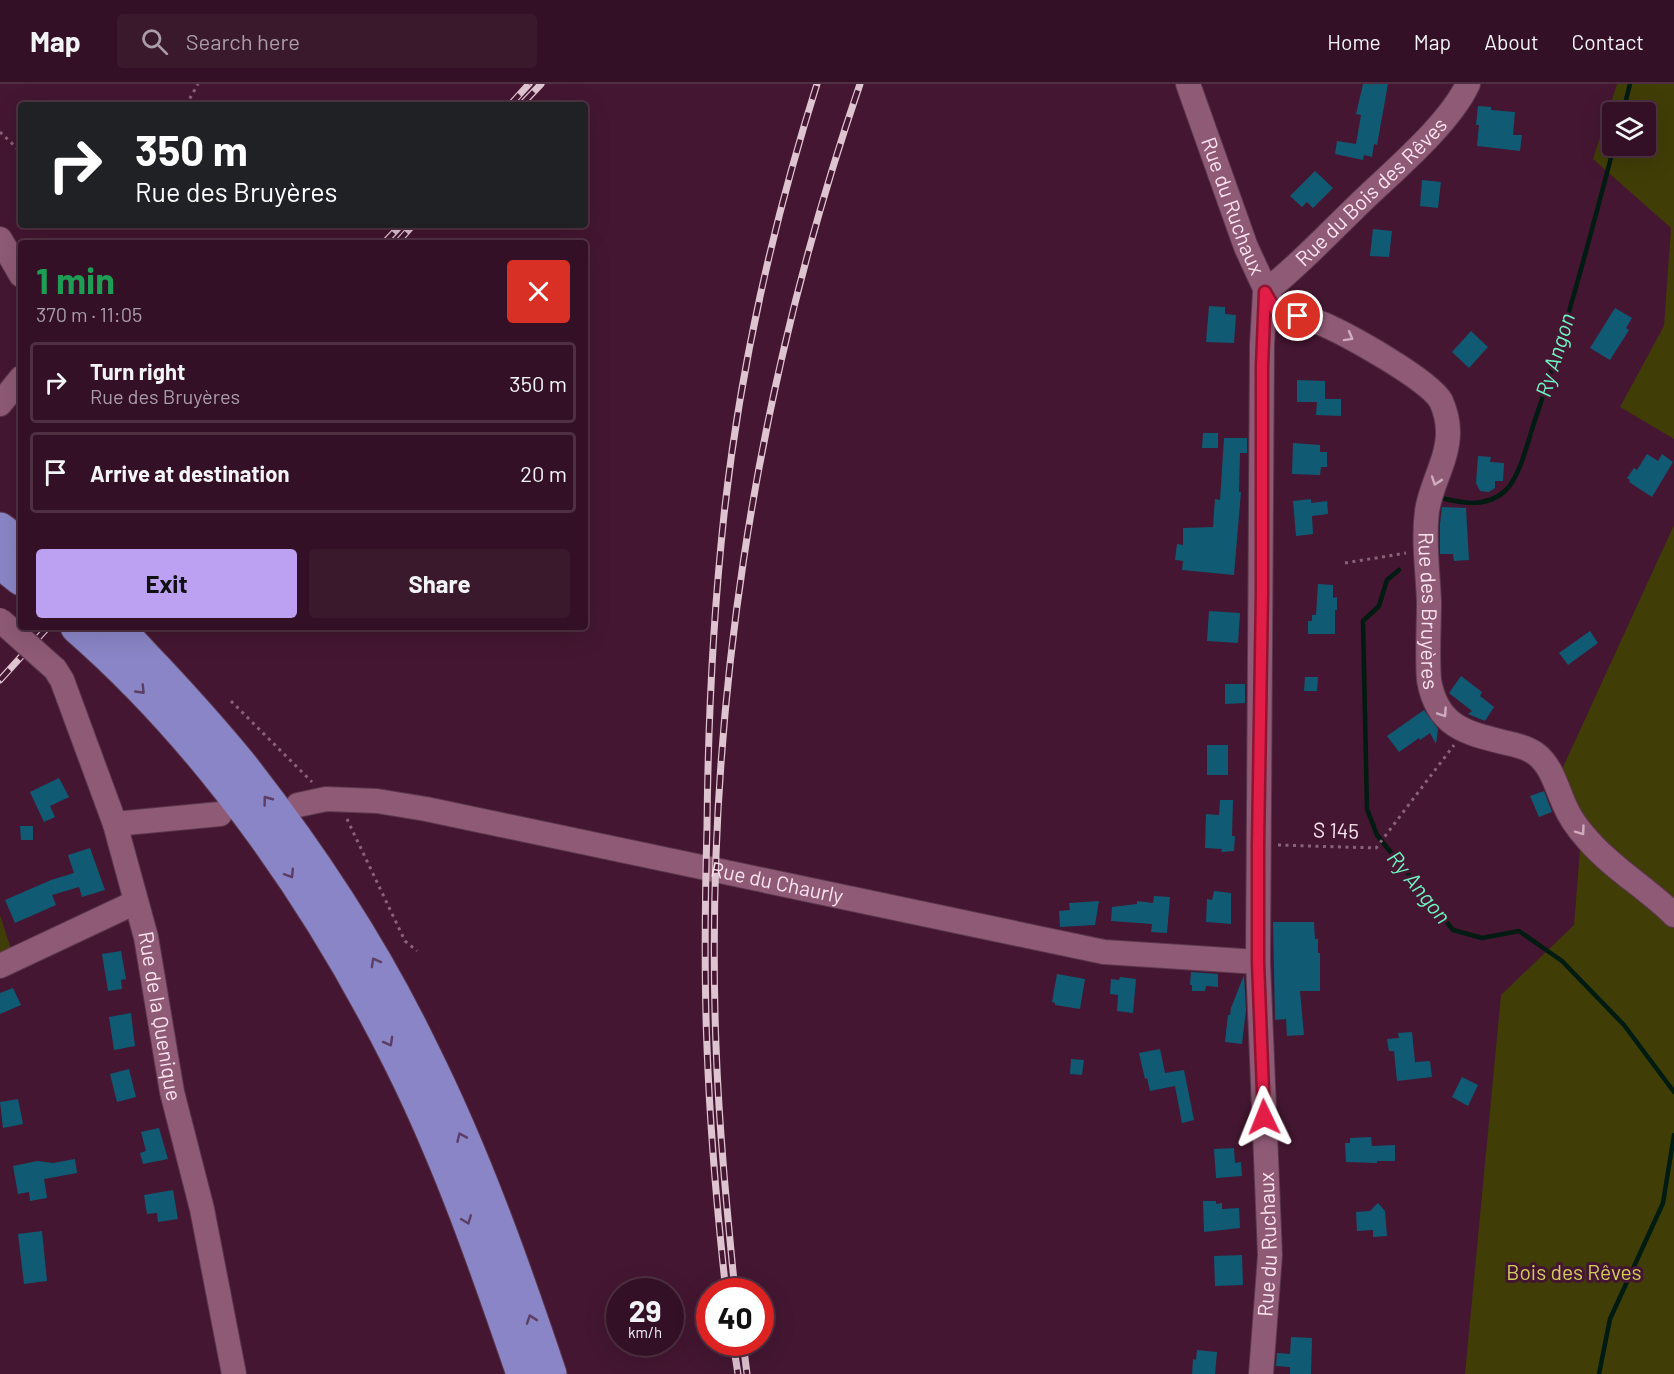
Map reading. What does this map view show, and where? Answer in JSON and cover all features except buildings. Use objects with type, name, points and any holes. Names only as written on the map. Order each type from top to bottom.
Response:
[{"type":"highway","points":[[0,529],[13,564]]},
{"type":"highway","points":[[103,633],[237,801],[284,864],[342,956],[400,1062],[441,1155],[494,1290],[523,1374]]},
{"type":"highway","points":[[103,633],[206,722],[307,853],[363,942],[422,1049],[464,1143],[519,1284],[550,1374]]},
{"type":"street","name":"Rue du Ruchaux","points":[[1188,84],[1246,247],[1265,292],[1262,379],[1258,962],[1270,1255],[1261,1374]]},
{"type":"street","name":"Rue du Bois des Rêves","points":[[1265,292],[1290,273],[1404,161],[1444,119],[1468,84]]},
{"type":"street","points":[[0,239],[18,269]]},
{"type":"street","name":"Rue des Bruyères","points":[[1265,292],[1275,310],[1321,323],[1350,337],[1417,378],[1440,400],[1448,432],[1442,464],[1428,508],[1425,532],[1429,604],[1428,669],[1431,692],[1446,719],[1465,731],[1517,745],[1534,753],[1546,765],[1566,809],[1587,839],[1608,860],[1674,915]]},
{"type":"street","points":[[0,404],[18,382]]},
{"type":"street","name":"Rue de la Quenique","points":[[0,620],[55,669],[62,680],[115,825],[146,937],[172,1092],[202,1209],[234,1374]]},
{"type":"street","name":"Rue du Chaurly","points":[[298,804],[326,799],[377,801],[426,809],[1104,952],[1258,962]]},
{"type":"street","points":[[115,825],[220,814]]},
{"type":"street","points":[[0,966],[136,902]]},
{"type":"path","points":[[188,102],[198,84]]},
{"type":"path","points":[[0,132],[18,149]]},
{"type":"path","points":[[1345,563],[1426,549]]},
{"type":"path","points":[[231,701],[316,786],[326,799],[342,809],[405,941],[417,951]]},
{"type":"path","name":"S 145","points":[[1292,844],[1376,848],[1465,731]]},
{"type":"green space","points":[[1617,84],[1674,84],[1674,439],[1620,407],[1664,326],[1671,228],[1593,159],[1602,131],[1602,156],[1656,156],[1656,102],[1611,102]]},
{"type":"green space","name":"Bois des Rêves","points":[[1674,525],[1674,1374],[1465,1374],[1501,995],[1574,925],[1581,837],[1559,776]]},
{"type":"green space","points":[[0,915],[14,958],[0,964]]},
{"type":"waterway","name":"Ry Angon","points":[[1626,102],[1630,84]]},
{"type":"waterway","name":"Ry Angon","points":[[1437,497],[1455,501],[1482,502],[1498,496],[1511,484],[1526,448],[1567,320],[1611,156]]},
{"type":"waterway","name":"Ry Angon","points":[[1399,570],[1387,580],[1379,606],[1363,621],[1367,809],[1377,835],[1453,930],[1482,938],[1519,931],[1562,961],[1624,1025],[1674,1092]]},
{"type":"waterway","name":"Ry Angon","points":[[1599,1374],[1610,1319],[1663,1203],[1674,1135]]},
{"type":"railway","points":[[513,102],[529,84]]},
{"type":"railway","points":[[524,102],[541,84]]},
{"type":"railway","points":[[725,1278],[712,1139],[705,992],[709,748],[717,592],[731,460],[749,351],[772,243],[817,84]]},
{"type":"railway","points":[[734,1278],[717,1077],[714,924],[719,802],[728,680],[744,559],[765,438],[791,319],[823,201],[860,84]]},
{"type":"railway","points":[[387,240],[398,228]]},
{"type":"railway","points":[[400,240],[410,228]]},
{"type":"railway","points":[[0,680],[45,630]]},
{"type":"railway","points":[[735,1356],[738,1374]]},
{"type":"railway","points":[[745,1356],[747,1374]]},
{"type":"route","points":[[1264,1117],[1258,962],[1258,846],[1262,592],[1262,366],[1265,292],[1275,310],[1298,316]]}]
